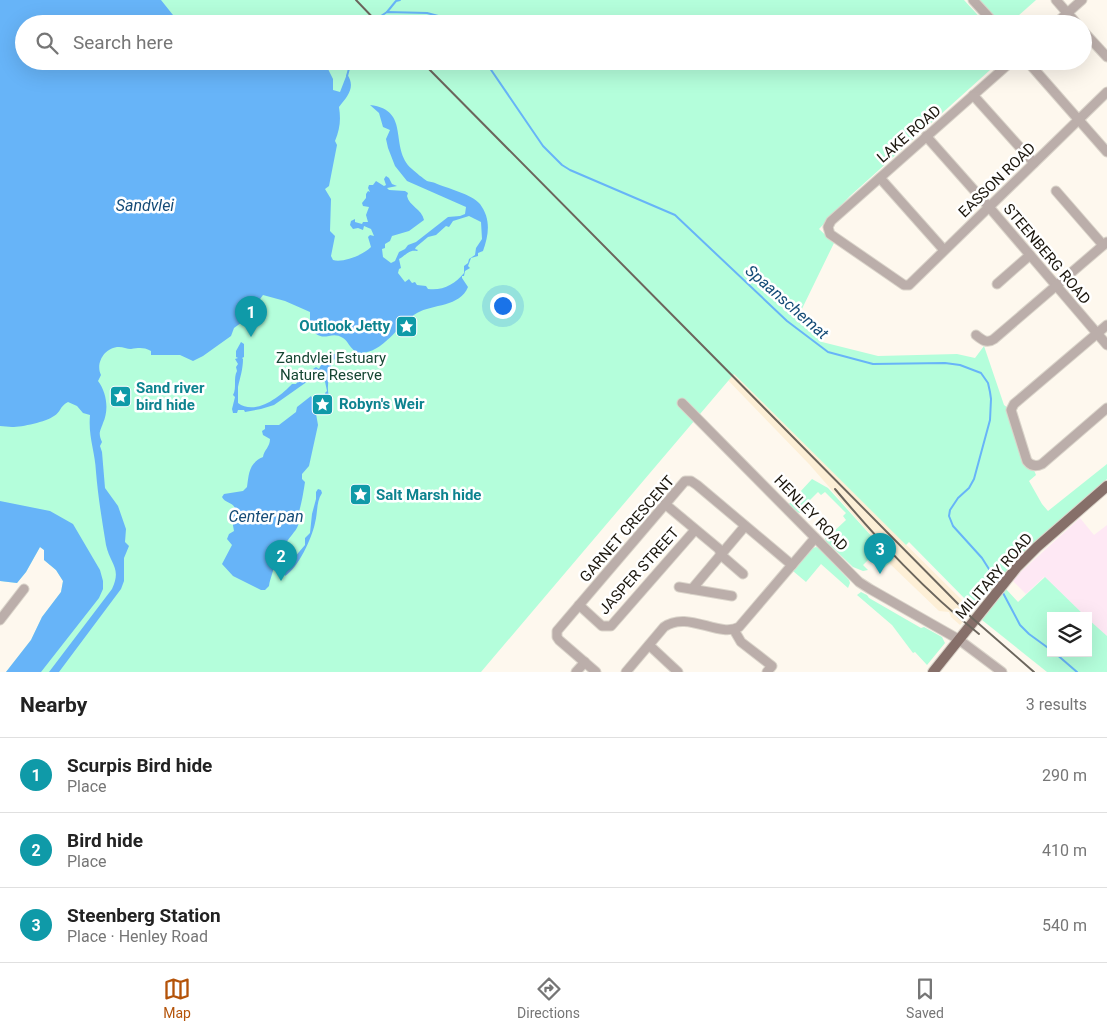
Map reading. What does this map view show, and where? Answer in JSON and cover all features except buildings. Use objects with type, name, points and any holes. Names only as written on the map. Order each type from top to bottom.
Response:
[{"type":"main road","name":"MILITARY ROAD","points":[[933,672],[994,595],[1037,547],[1107,486]]},
{"type":"street","points":[[973,0],[987,15]]},
{"type":"street","points":[[1056,0],[1068,13]]},
{"type":"street","points":[[1066,15],[1082,0]]},
{"type":"street","points":[[1092,41],[1107,57]]},
{"type":"street","name":"LAKE ROAD","points":[[906,286],[832,237],[828,230],[829,223],[1002,70]]},
{"type":"street","points":[[1035,70],[1107,152]]},
{"type":"street","name":"EASSON ROAD","points":[[906,286],[1107,92]]},
{"type":"street","points":[[973,95],[1034,163]]},
{"type":"street","name":"STEENBERG ROAD","points":[[926,136],[1107,345]]},
{"type":"street","points":[[880,178],[944,250]]},
{"type":"street","points":[[976,335],[985,341],[991,341],[1105,244],[1056,191]]},
{"type":"street","points":[[997,284],[1030,255]]},
{"type":"street","points":[[1107,325],[1011,408],[1027,461],[1032,465],[1039,466],[1107,408]]},
{"type":"street","name":"HENLEY ROAD","points":[[682,403],[860,582],[870,590],[958,639],[1002,672]]},
{"type":"street","name":"GARNET CRESCENT","points":[[596,672],[557,637],[558,630],[684,482],[691,481],[792,566]]},
{"type":"street","points":[[665,504],[718,549],[721,556],[743,574]]},
{"type":"street","points":[[692,589],[745,526]]},
{"type":"street","name":"JASPER STREET","points":[[579,605],[602,626],[611,626],[695,530]]},
{"type":"street","points":[[626,672],[664,627],[675,622],[683,621],[734,630],[742,624],[815,538]]},
{"type":"street","points":[[679,587],[732,596]]},
{"type":"street","points":[[0,620],[24,589]]},
{"type":"street","points":[[734,630],[741,642],[772,666],[768,672]]},
{"type":"street","points":[[649,645],[678,672]]},
{"type":"street","points":[[576,672],[585,662]]},
{"type":"shaded area","points":[[658,308],[704,344],[973,611],[960,625],[951,617],[949,612],[939,611],[889,563],[892,559],[809,464]]},
{"type":"shaded area","points":[[1080,518],[1094,535],[1107,525],[1107,637],[1092,623],[1092,612],[1081,612],[1044,577],[1026,594],[1012,580]]},
{"type":"green space","name":"Zandvlei Estuary Nature Reserve","points":[[0,0],[964,0],[978,15],[15,15],[15,70],[990,70],[850,196],[819,229],[834,243],[798,317],[822,342],[878,356],[957,354],[975,358],[984,346],[1004,405],[1008,408],[1036,475],[1029,481],[1048,511],[1107,464],[1107,479],[1024,552],[989,590],[971,605],[909,542],[906,545],[734,374],[481,672],[6,672],[31,640],[42,617],[61,592],[63,581],[56,570],[44,560],[44,550],[40,547],[26,572],[17,583],[0,581]]},
{"type":"green space","points":[[973,0],[1036,0],[1019,15],[987,15]]},
{"type":"green space","points":[[812,479],[828,488],[893,560],[884,568],[875,565],[869,559],[863,565],[868,570],[863,571],[853,567],[826,543],[825,537],[827,534],[829,536],[846,520],[843,516],[846,513],[825,492],[821,495],[818,492],[802,508],[804,510],[800,513],[788,505]]},
{"type":"green space","points":[[816,547],[849,580],[848,588],[821,564],[806,582],[793,571]]},
{"type":"green space","points":[[1045,577],[1081,612],[1047,612],[1047,657],[1092,657],[1092,623],[1107,636],[1107,672],[1047,672],[982,620],[1006,589],[1018,602]]},
{"type":"green space","points":[[861,592],[921,628],[924,627],[942,637],[945,643],[927,665],[915,652],[913,653],[892,625],[857,595]]},
{"type":"water","name":"Sandvlei","points":[[0,0],[161,0],[173,15],[15,15],[15,70],[328,70],[333,79],[333,90],[340,92],[347,74],[351,87],[348,95],[339,107],[340,124],[335,141],[337,145],[329,186],[325,189],[331,199],[330,231],[335,236],[331,256],[333,260],[353,258],[371,247],[368,237],[370,235],[374,236],[371,229],[364,226],[363,230],[353,229],[350,225],[351,221],[355,219],[355,222],[362,224],[363,222],[368,222],[366,215],[369,207],[363,206],[362,203],[368,191],[370,192],[369,185],[373,185],[376,181],[384,186],[386,185],[384,179],[386,176],[392,184],[397,186],[387,188],[408,193],[408,199],[421,213],[424,220],[409,231],[392,236],[390,241],[385,244],[385,248],[382,249],[383,257],[391,263],[395,261],[399,252],[416,242],[448,217],[465,214],[466,207],[407,181],[395,166],[388,148],[386,139],[390,130],[383,127],[379,113],[370,105],[383,108],[391,114],[398,131],[401,151],[413,170],[427,181],[471,197],[484,210],[488,227],[487,239],[483,251],[478,253],[478,256],[471,258],[468,266],[470,268],[462,276],[468,287],[464,293],[453,302],[417,313],[375,349],[357,353],[345,339],[334,335],[319,335],[310,327],[310,312],[285,301],[263,295],[245,320],[234,328],[231,336],[193,361],[180,355],[151,355],[151,351],[141,348],[114,348],[102,356],[99,366],[101,375],[98,381],[105,396],[106,407],[105,418],[100,432],[105,488],[118,506],[126,529],[125,542],[129,546],[124,558],[124,581],[121,589],[59,672],[49,672],[112,589],[116,576],[116,571],[106,545],[103,527],[91,437],[90,415],[83,413],[77,406],[68,402],[50,418],[34,424],[12,427],[0,426]],"holes":[[[469,216],[481,222],[482,239],[476,248],[475,255],[464,266],[464,273],[444,288],[428,289],[426,286],[417,285],[415,282],[412,283],[409,279],[405,282],[398,273],[401,268],[399,259],[409,252],[417,251],[416,247],[428,237],[436,235],[446,226],[449,227],[453,221]]]},
{"type":"water","points":[[241,342],[244,344],[244,357],[242,358],[238,387],[238,403],[252,407],[267,403],[292,384],[296,384],[301,377],[309,376],[316,367],[319,369],[325,361],[338,352],[340,356],[332,361],[329,377],[328,393],[331,402],[329,405],[325,403],[327,401],[325,393],[327,391],[324,377],[318,374],[274,405],[245,412],[244,410],[238,410],[237,413],[233,413],[235,397],[233,395],[238,364],[235,359],[238,358],[236,357],[236,351]]},
{"type":"water","name":"Center pan","points":[[311,396],[318,425],[309,466],[302,474],[302,479],[305,482],[298,514],[298,525],[274,560],[269,586],[265,590],[261,590],[233,576],[222,564],[232,545],[227,539],[229,534],[234,531],[232,520],[235,508],[222,497],[224,494],[243,491],[247,487],[252,465],[263,457],[269,444],[270,439],[263,435],[262,431],[265,429],[265,425],[279,425],[296,412],[297,407]]},
{"type":"water","points":[[318,489],[322,493],[311,536],[299,560],[285,576],[284,571],[290,566],[294,561],[293,559],[305,545],[305,538],[310,533]]},
{"type":"water","points":[[0,501],[50,511],[73,524],[100,570],[103,581],[103,589],[99,598],[41,672],[6,672],[31,640],[42,617],[61,592],[63,581],[56,570],[44,560],[44,550],[40,547],[26,572],[17,583],[0,581]]},
{"type":"waterway","points":[[387,12],[396,1],[400,0]]},
{"type":"waterway","name":"Spaanschemat","points":[[382,15],[387,12],[427,13],[434,15]]},
{"type":"waterway","name":"Spaanschemat","points":[[347,76],[349,70]]},
{"type":"waterway","name":"Spaanschemat","points":[[491,70],[543,146],[562,165],[675,215],[787,321],[828,352],[873,364],[945,363],[960,365],[981,373],[988,383],[990,392],[990,420],[974,479],[969,488],[958,498],[950,510],[949,516],[953,526],[982,558],[999,585]]},
{"type":"waterway","name":"Spaanschemat","points":[[1002,591],[1020,625],[1047,647]]},
{"type":"waterway","name":"Spaanschemat","points":[[1060,657],[1077,672]]},
{"type":"railway","points":[[356,0],[370,15]]},
{"type":"railway","points":[[430,70],[971,617],[1034,672]]},
{"type":"railway","points":[[835,489],[903,565],[940,601],[979,634]]},
{"type":"place","name":"Outlook Jetty","points":[[406,326]]},
{"type":"place","name":"Scurpis Bird hide","points":[[251,337]]},
{"type":"place","name":"Sand river bird hide","points":[[120,397]]},
{"type":"place","name":"Robyn's Weir","points":[[323,404]]},
{"type":"place","name":"Salt Marsh hide","points":[[360,495]]},
{"type":"place","name":"Steenberg Station","points":[[880,574]]},
{"type":"place","name":"Bird hide","points":[[281,581]]}]
